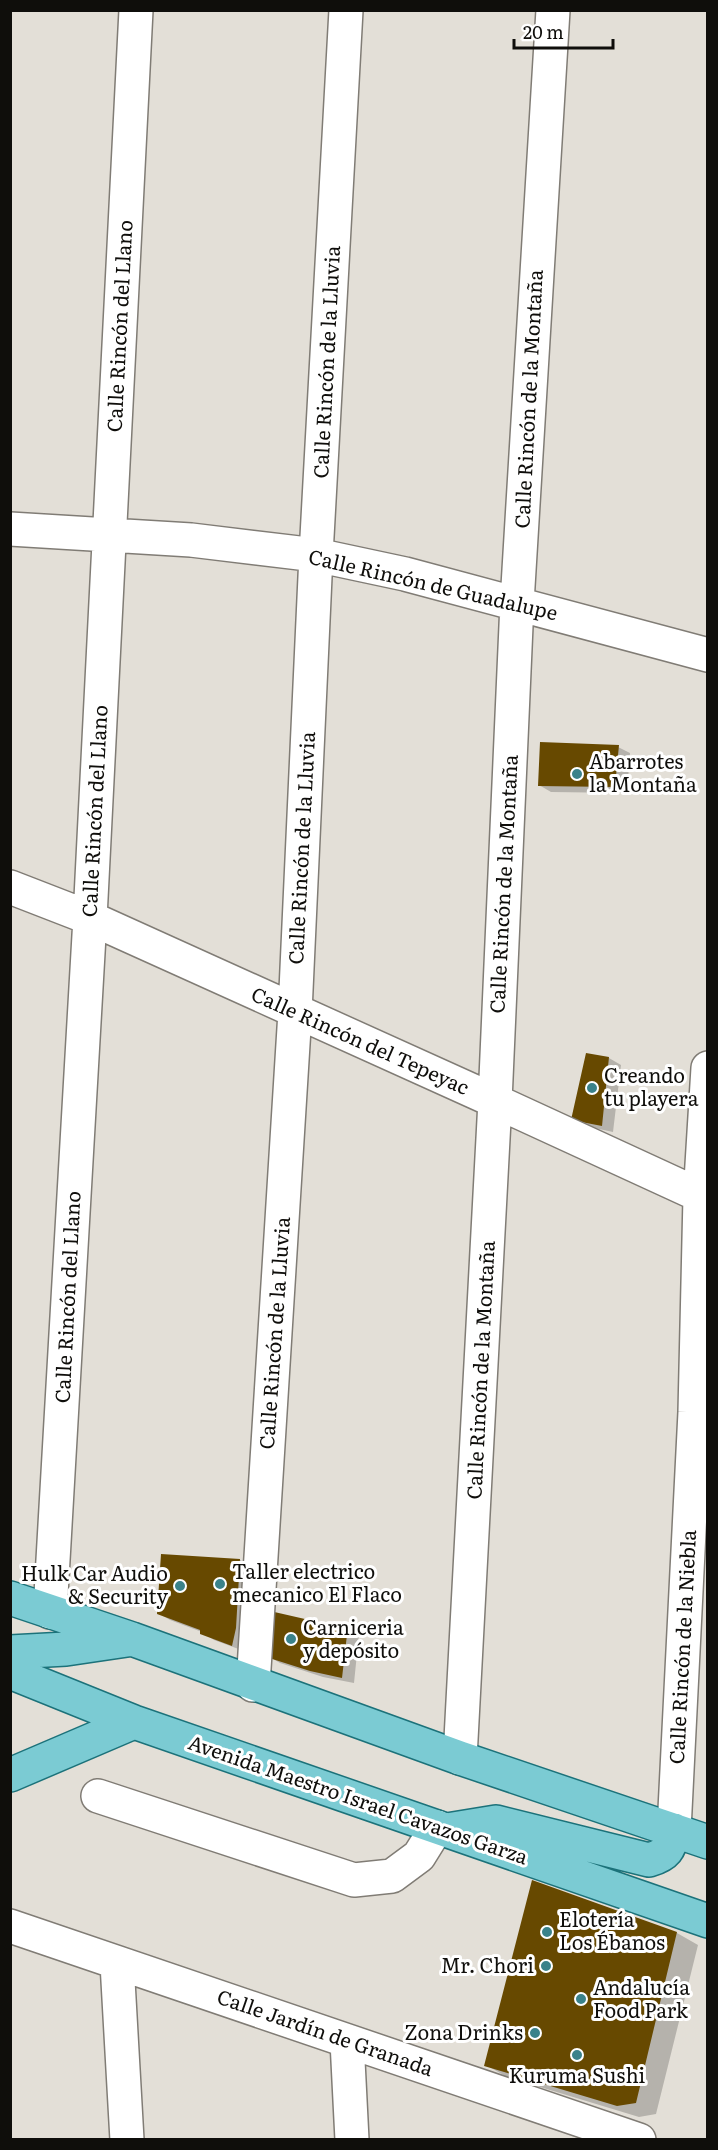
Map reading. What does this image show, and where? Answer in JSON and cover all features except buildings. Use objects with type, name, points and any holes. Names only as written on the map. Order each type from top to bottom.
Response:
[{"type":"main road","points":[[10,1598],[132,1639],[253,1685],[460,1758],[708,1842]]},
{"type":"main road","points":[[10,1652],[66,1649],[132,1639]]},
{"type":"main road","name":"Avenida Maestro Israel Cavazos Garza","points":[[10,1672],[134,1722],[708,1921]]},
{"type":"main road","points":[[10,1775],[134,1722]]},
{"type":"main road","points":[[441,1829],[496,1822],[649,1860],[660,1857],[668,1849],[674,1830]]},
{"type":"street","name":"Calle Rincón del Llano","points":[[50,1612],[90,918],[136,10]]},
{"type":"street","name":"Calle Rincón de la Lluvia","points":[[253,1685],[295,1012],[316,555],[346,10]]},
{"type":"street","name":"Calle Rincón de la Montaña","points":[[460,1758],[495,1101],[517,603],[553,10]]},
{"type":"street","name":"Calle Rincón de Guadalupe","points":[[10,529],[191,540],[316,555],[405,574],[708,655]]},
{"type":"street","name":"Calle Rincón del Tepeyac","points":[[10,886],[90,918],[704,1198]]},
{"type":"street","name":"Calle Rincón de la Niebla","points":[[674,1830],[696,1630],[708,1068]]},
{"type":"street","points":[[98,1796],[354,1880],[392,1876],[419,1856],[441,1829]]},
{"type":"street","name":"Calle Jardín de Granada","points":[[10,1926],[347,2041],[576,2129],[639,2139]]},
{"type":"street","points":[[117,1963],[127,2139]]},
{"type":"street","points":[[347,2041],[352,2139]]},
{"type":"place","name":"Abarrotes la Montaña","points":[[577,774]]},
{"type":"place","name":"Creando tu playera","points":[[592,1088]]},
{"type":"place","name":"Taller electrico mecanico El Flaco","points":[[220,1584]]},
{"type":"place","name":"Hulk Car Audio & Security","points":[[180,1586]]},
{"type":"place","name":"Carniceria y depósito","points":[[291,1639]]},
{"type":"place","name":"Elotería Los Ébanos","points":[[547,1932]]},
{"type":"place","name":"Mr. Chori","points":[[546,1966]]},
{"type":"place","name":"Andalucía Food Park","points":[[581,1999]]},
{"type":"place","name":"Zona Drinks","points":[[535,2033]]},
{"type":"place","name":"Kuruma Sushi","points":[[577,2055]]}]
